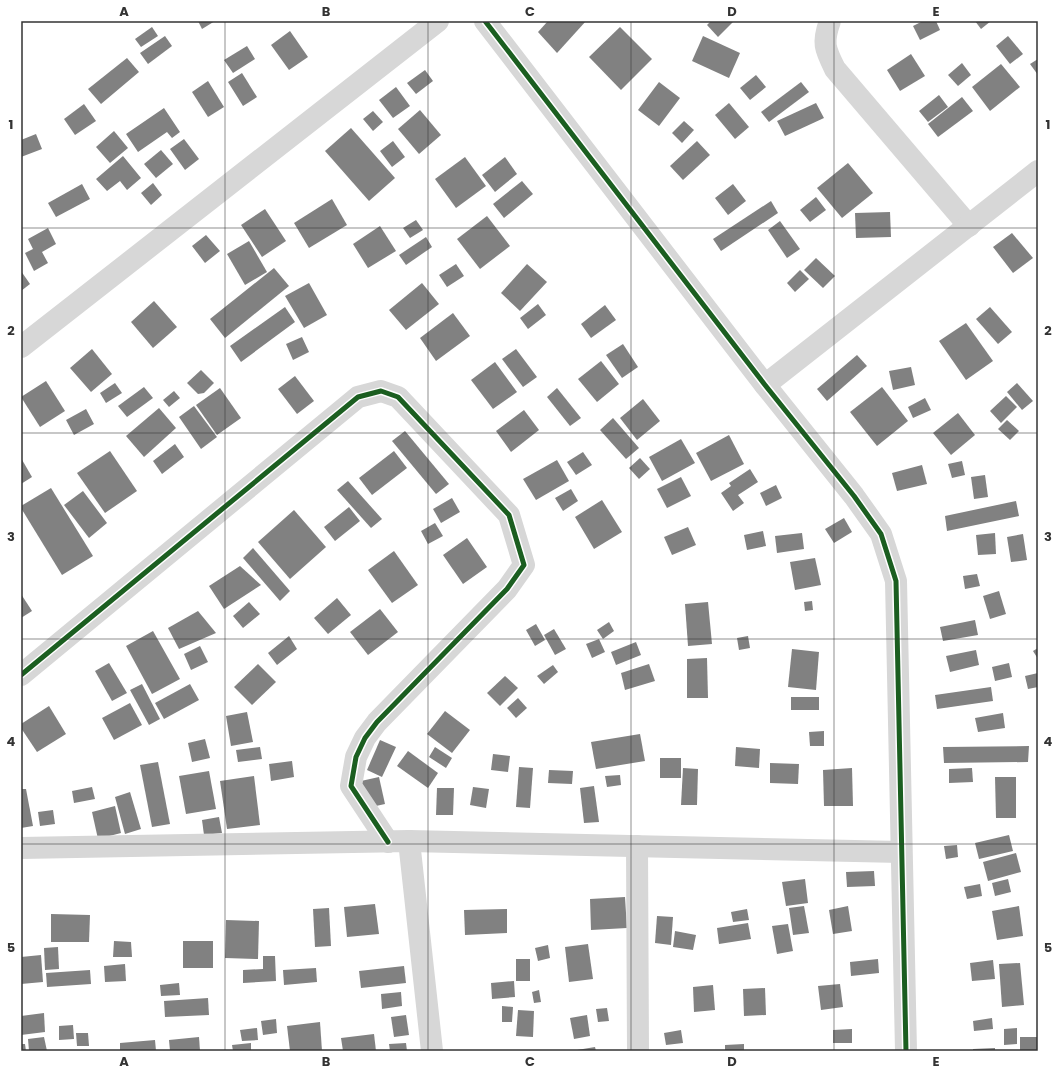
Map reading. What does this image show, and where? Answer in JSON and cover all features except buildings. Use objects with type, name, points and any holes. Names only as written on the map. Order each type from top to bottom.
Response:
[{"type":"street","points":[[21,347],[438,21]]},
{"type":"street","points":[[485,21],[765,385],[854,496],[881,534],[896,581],[906,1051]]},
{"type":"street","points":[[830,21],[825,34],[825,49],[835,69],[969,226]]},
{"type":"street","points":[[765,385],[1038,172]]},
{"type":"street","points":[[21,675],[358,397],[381,391],[398,396],[509,515],[524,565],[507,589],[377,722],[364,738],[356,757],[351,786],[398,841],[432,1051]]},
{"type":"street","points":[[21,848],[398,841],[901,852]]},
{"type":"street","points":[[637,846],[638,1051]]},
{"type":"cycle path","points":[[485,21],[765,385],[854,496],[881,534],[896,581],[906,1051]]},
{"type":"cycle path","points":[[21,675],[358,397],[381,391],[398,397],[509,515],[524,565],[507,589],[377,722],[365,738],[356,757],[351,786],[388,842]]}]
